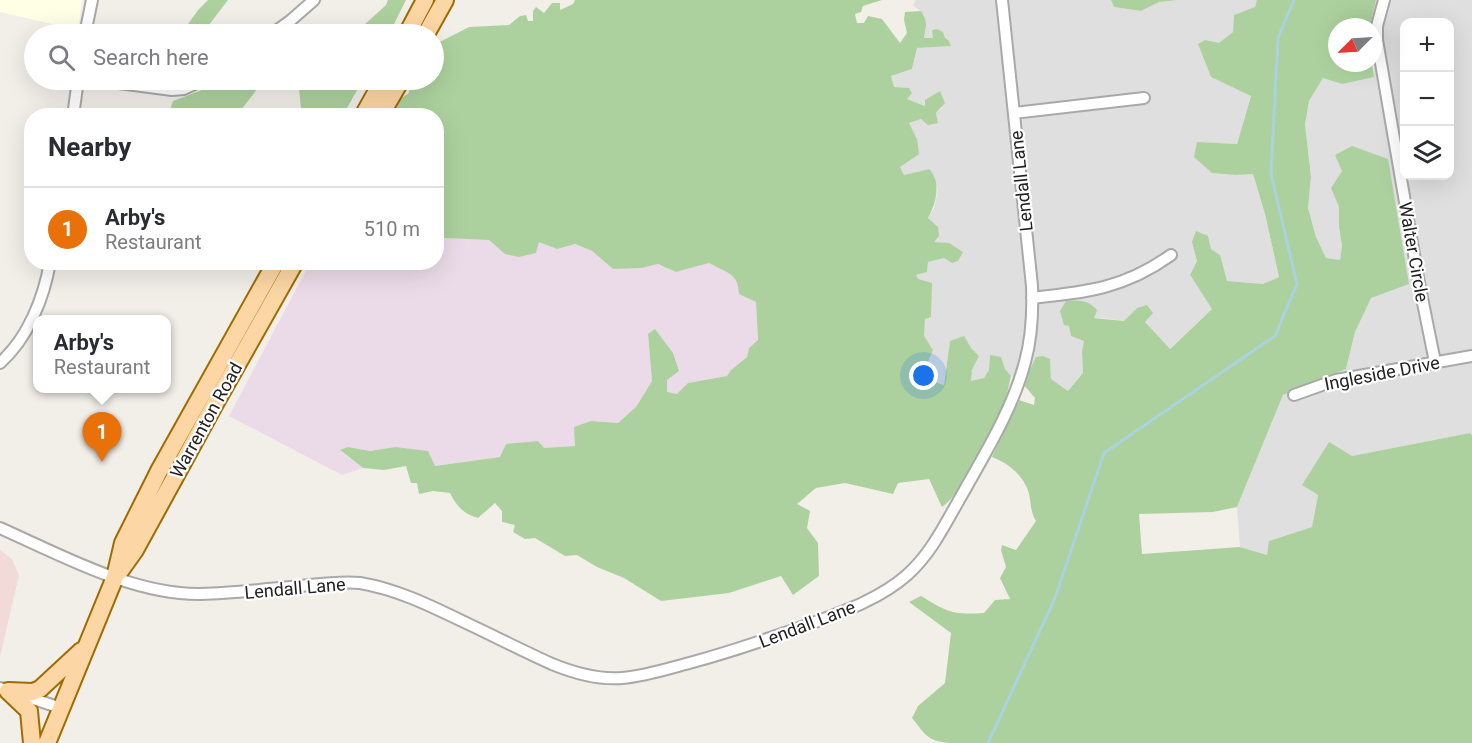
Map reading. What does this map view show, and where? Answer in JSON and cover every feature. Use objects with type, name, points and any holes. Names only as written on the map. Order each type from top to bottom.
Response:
[{"type":"main road","points":[[412,24],[425,0]]},
{"type":"main road","points":[[432,24],[445,0]]},
{"type":"main road","points":[[367,108],[377,90]]},
{"type":"main road","points":[[385,108],[395,90]]},
{"type":"main road","name":"Warrenton Road","points":[[47,743],[116,576],[123,543],[140,506],[272,270]]},
{"type":"main road","name":"Warrenton Road","points":[[116,576],[135,550],[290,270]]},
{"type":"main road","points":[[4,689],[33,692],[40,689],[87,645]]},
{"type":"main road","points":[[4,689],[29,711],[32,743]]},
{"type":"street","points":[[88,24],[92,0]]},
{"type":"street","points":[[286,24],[314,0]]},
{"type":"street","name":"Lendall Lane","points":[[0,528],[79,564],[154,588],[199,594],[338,582],[381,587],[421,602],[552,664],[572,672],[605,678],[642,676],[736,650],[834,615],[866,601],[898,582],[921,561],[934,543],[976,470],[1009,405],[1025,365],[1029,345],[1032,298],[1002,0]]},
{"type":"street","name":"Walter Circle","points":[[1384,0],[1377,26],[1377,40],[1435,362]]},
{"type":"street","points":[[73,108],[76,90]]},
{"type":"street","points":[[1014,112],[1144,98]]},
{"type":"street","points":[[1032,298],[1107,288],[1135,277],[1171,255]]},
{"type":"street","points":[[33,315],[44,291],[48,270]]},
{"type":"street","points":[[0,363],[18,342],[33,316]]},
{"type":"street","name":"Ingleside Drive","points":[[1294,396],[1336,380],[1472,356]]},
{"type":"street","points":[[4,689],[61,708]]},
{"type":"shaded area","points":[[0,0],[82,0],[79,24],[52,24],[0,12]]},
{"type":"shaded area","points":[[916,0],[1111,0],[1114,7],[1141,11],[1158,2],[1257,0],[1255,7],[1219,44],[1205,40],[1211,77],[1251,95],[1237,144],[1197,142],[1236,175],[1253,174],[1265,214],[1279,277],[1263,284],[1226,281],[1220,255],[1192,242],[1197,261],[1190,275],[1212,309],[1169,349],[1145,322],[1137,308],[1125,321],[1093,318],[1069,326],[1085,340],[1082,352],[1083,373],[1068,391],[1051,379],[1050,360],[1023,384],[1011,376],[990,355],[989,370],[984,378],[971,382],[972,370],[979,356],[971,348],[950,341],[944,385],[932,381],[928,362],[933,350],[923,336],[925,319],[916,275],[927,272],[928,262],[944,258],[951,262],[934,242],[928,218],[934,208],[938,189],[929,169],[904,175],[900,167],[917,139],[908,123],[936,113],[943,107],[926,106],[907,99],[893,87],[891,76],[912,69],[917,48],[950,46],[934,38],[924,38],[925,15],[913,5]]},
{"type":"shaded area","points":[[1376,0],[1472,0],[1472,435],[1470,433],[1352,456],[1318,495],[1312,527],[1270,541],[1267,555],[1240,547],[1237,507],[1283,395],[1346,369],[1355,332],[1371,297],[1342,171],[1331,188],[1339,207],[1342,247],[1340,260],[1326,258],[1316,237],[1308,208],[1311,177],[1305,124],[1309,101],[1323,77],[1374,76],[1374,72],[1382,72],[1382,18],[1372,18]]},
{"type":"shaded area","points":[[444,238],[489,240],[505,254],[539,241],[557,249],[574,244],[592,251],[613,269],[642,268],[658,264],[676,272],[709,263],[734,276],[739,281],[739,294],[756,302],[758,341],[749,348],[747,357],[727,376],[688,383],[678,394],[667,393],[667,380],[648,335],[652,381],[636,407],[618,423],[591,421],[575,446],[544,448],[434,466],[395,447],[370,451],[348,447],[340,451],[363,468],[342,475],[229,416],[306,270],[444,270]]},
{"type":"shaded area","points":[[0,550],[12,559],[19,575],[0,657]]},
{"type":"green space","points":[[208,0],[228,0],[210,24],[188,24]]},
{"type":"green space","points":[[388,0],[406,0],[394,24],[365,24],[386,5]]},
{"type":"green space","points":[[575,0],[882,0],[863,6],[861,12],[855,14],[857,23],[864,23],[868,16],[882,19],[900,43],[907,33],[905,12],[921,11],[926,20],[924,38],[933,38],[932,30],[937,29],[943,32],[951,46],[917,48],[912,69],[891,76],[894,87],[909,88],[912,93],[907,99],[925,106],[925,100],[940,91],[945,103],[936,113],[938,123],[928,125],[921,119],[909,123],[917,139],[919,154],[900,167],[904,175],[929,169],[933,174],[937,186],[928,218],[938,227],[939,236],[934,242],[949,243],[963,252],[958,261],[952,263],[944,258],[928,262],[927,272],[916,275],[918,279],[932,283],[931,317],[925,319],[924,336],[933,350],[928,362],[932,381],[944,385],[950,341],[964,336],[979,356],[972,370],[971,381],[984,378],[989,370],[990,355],[1001,357],[1005,369],[1011,376],[1007,394],[978,458],[959,489],[942,507],[929,479],[898,483],[893,494],[845,483],[816,488],[797,504],[810,511],[807,528],[818,543],[819,576],[793,595],[781,576],[729,593],[661,601],[624,578],[597,567],[577,555],[565,556],[535,538],[525,539],[513,532],[515,525],[502,522],[502,511],[495,503],[478,518],[461,509],[450,493],[433,491],[419,494],[417,483],[411,483],[406,466],[384,470],[363,468],[340,450],[348,447],[370,451],[395,447],[428,451],[435,466],[500,457],[506,444],[538,441],[544,448],[575,446],[574,427],[591,421],[618,423],[636,407],[652,381],[648,334],[655,329],[673,353],[679,371],[667,380],[667,392],[677,394],[688,383],[727,376],[747,357],[749,348],[758,340],[756,302],[739,294],[734,277],[709,263],[676,272],[658,264],[642,268],[613,269],[592,251],[575,244],[557,249],[539,242],[536,253],[519,257],[505,254],[489,240],[444,238],[444,108],[396,108],[397,101],[409,93],[409,90],[444,90],[444,40],[469,27],[509,25],[520,16],[526,15],[528,21],[533,21],[533,11],[536,7],[544,13],[552,3],[560,3],[560,10],[573,4]]},
{"type":"green space","points":[[1111,0],[1179,0],[1159,2],[1141,11],[1114,7]]},
{"type":"green space","points":[[1257,0],[1376,0],[1372,18],[1328,18],[1328,72],[1373,72],[1374,77],[1342,84],[1323,78],[1309,101],[1305,124],[1311,177],[1308,208],[1316,237],[1326,258],[1340,260],[1342,246],[1339,207],[1331,188],[1342,171],[1335,155],[1352,146],[1388,159],[1409,284],[1371,298],[1355,332],[1346,369],[1283,395],[1237,507],[1213,512],[1139,514],[1142,554],[1240,547],[1267,555],[1269,541],[1312,527],[1318,495],[1302,485],[1329,442],[1352,456],[1470,433],[1472,435],[1472,743],[949,743],[931,738],[912,718],[918,706],[945,683],[951,633],[909,602],[921,596],[951,611],[973,614],[984,613],[995,600],[1010,599],[1000,578],[1006,567],[1001,550],[1002,545],[1016,550],[1036,521],[1032,513],[1029,492],[1021,477],[1008,465],[992,457],[1019,400],[1034,405],[1035,398],[1023,384],[1036,357],[1043,356],[1050,359],[1051,379],[1068,391],[1083,373],[1084,341],[1071,336],[1069,326],[1064,325],[1060,311],[1066,301],[1087,302],[1097,310],[1094,318],[1124,321],[1137,308],[1147,305],[1153,313],[1145,322],[1170,349],[1212,309],[1190,275],[1197,261],[1192,242],[1196,231],[1208,236],[1211,249],[1220,255],[1227,281],[1263,284],[1279,277],[1265,214],[1253,174],[1212,173],[1194,157],[1197,142],[1237,144],[1251,96],[1211,77],[1198,44],[1205,40],[1219,43],[1233,32],[1234,15],[1255,7]]},
{"type":"green space","points":[[202,90],[257,90],[243,108],[170,108],[173,101]]},
{"type":"green space","points":[[299,90],[357,90],[347,108],[301,108]]},
{"type":"waterway","points":[[988,743],[1055,598],[1104,453],[1275,336],[1297,284],[1271,174],[1278,38],[1294,0]]},
{"type":"place","name":"Arby's","points":[[102,462]]}]
